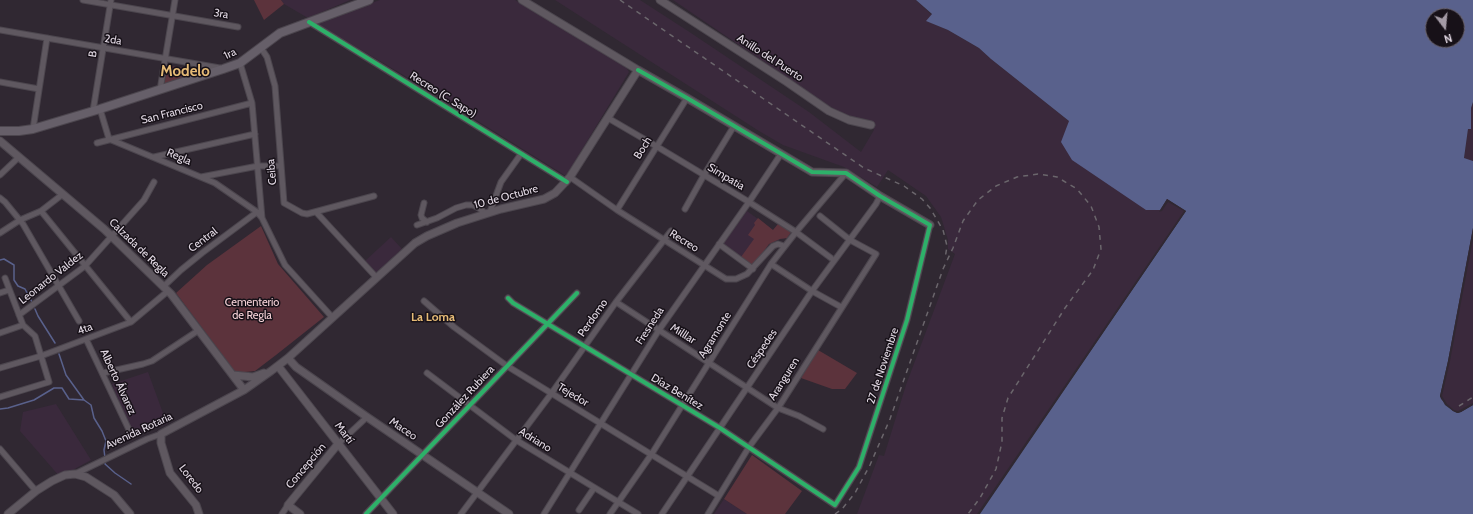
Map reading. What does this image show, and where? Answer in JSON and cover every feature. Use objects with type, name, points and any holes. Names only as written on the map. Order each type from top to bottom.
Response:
[{"type":"main road","name":"1ra","points":[[0,131],[32,129],[97,110],[223,69],[240,62],[280,33],[369,0]]},
{"type":"main road","points":[[522,0],[812,172],[846,173],[880,196],[930,225]]},
{"type":"main road","name":"Anillo del Puerto","points":[[660,0],[829,111],[849,120],[871,125]]},
{"type":"main road","name":"10 de Octubre","points":[[278,366],[415,243],[457,223],[487,213],[544,198],[555,193],[568,180],[638,70]]},
{"type":"main road","name":"Calzada de Regla","points":[[0,141],[112,237],[166,289],[244,390]]},
{"type":"main road","name":"Maceo","points":[[288,358],[296,367],[509,514]]},
{"type":"main road","name":"Avenida Rotaria","points":[[161,434],[244,390],[278,366]]},
{"type":"main road","name":"Martí","points":[[278,366],[393,514]]},
{"type":"main road","points":[[233,375],[253,377],[274,372],[287,377]]},
{"type":"main road","name":"Loredo","points":[[161,434],[160,443],[170,473],[196,505],[199,514]]},
{"type":"main road","name":"Concepción","points":[[288,505],[338,444]]},
{"type":"main road","points":[[75,474],[86,477],[114,496],[130,514]]},
{"type":"main road","name":"Avenida Rotaria","points":[[8,514],[36,491],[52,481],[65,475],[75,474]]},
{"type":"main road","points":[[288,505],[300,514]]},
{"type":"street","name":"3ra","points":[[83,0],[111,2],[173,15],[238,26]]},
{"type":"street","points":[[160,90],[176,0]]},
{"type":"street","name":"B","points":[[97,110],[111,2]]},
{"type":"street","name":"Recreo (C. Sapo)","points":[[310,22],[521,154],[568,180]]},
{"type":"street","name":"2da","points":[[0,30],[223,69]]},
{"type":"street","points":[[32,129],[47,38]]},
{"type":"street","name":"Ceiba","points":[[261,48],[267,57],[275,86],[284,203],[302,213],[307,214],[374,196]]},
{"type":"street","points":[[240,62],[252,103],[262,218],[285,265],[332,317]]},
{"type":"street","points":[[0,82],[39,89]]},
{"type":"street","name":"Boch","points":[[617,210],[687,98]]},
{"type":"street","name":"San Francisco","points":[[97,143],[252,103]]},
{"type":"street","points":[[97,110],[109,139]]},
{"type":"street","name":"Simpatia","points":[[608,118],[749,202],[796,232],[831,258]]},
{"type":"street","points":[[685,209],[734,126]]},
{"type":"street","points":[[154,158],[255,134]]},
{"type":"street","name":"Regla","points":[[109,139],[215,183],[257,212],[262,218]]},
{"type":"street","points":[[417,225],[438,218],[456,208],[466,205],[473,205],[487,213],[501,182],[521,154]]},
{"type":"street","name":"Fresneda","points":[[544,514],[659,330],[781,154]]},
{"type":"street","points":[[0,175],[19,157]]},
{"type":"street","points":[[201,177],[258,166],[281,166]]},
{"type":"street","name":"Agramonte","points":[[610,514],[682,406],[771,264],[784,246],[846,173]]},
{"type":"street","name":"Recreo","points":[[568,180],[726,280],[736,279],[747,274],[773,246],[778,244],[784,246]]},
{"type":"street","name":"Leonardo Valdez","points":[[19,315],[85,266],[144,200],[154,182]]},
{"type":"street","points":[[0,233],[20,220],[41,211],[63,194]]},
{"type":"street","name":"Céspedes","points":[[662,514],[812,291],[876,204],[880,196]]},
{"type":"street","points":[[0,198],[20,220],[79,321]]},
{"type":"street","points":[[424,203],[421,215],[426,222]]},
{"type":"street","points":[[41,211],[131,322]]},
{"type":"street","name":"Central","points":[[166,289],[181,270],[257,212]]},
{"type":"street","points":[[316,212],[376,277]]},
{"type":"street","points":[[820,216],[850,240]]},
{"type":"street","name":"27 de Noviembre","points":[[835,505],[859,468],[907,320],[930,225]]},
{"type":"street","name":"Perdomo","points":[[461,514],[478,494],[616,302],[671,231]]},
{"type":"street","name":"Aranguren","points":[[708,514],[749,447],[778,408],[876,254],[850,240]]},
{"type":"street","points":[[719,244],[753,269]]},
{"type":"street","points":[[771,264],[812,291],[841,307]]},
{"type":"street","points":[[0,397],[49,382],[35,336],[23,325],[5,278]]},
{"type":"street","name":"4ta","points":[[0,368],[41,356],[131,322],[166,289]]},
{"type":"street","points":[[0,293],[9,290]]},
{"type":"street","name":"González Rubiera","points":[[366,514],[577,293]]},
{"type":"street","name":"Díaz Benítez","points":[[508,298],[513,303],[630,375],[720,428],[835,505]]},
{"type":"street","name":"Tejedor","points":[[424,301],[454,327],[507,366],[719,496]]},
{"type":"street","name":"Milllar","points":[[616,302],[778,408],[799,416],[823,429]]},
{"type":"street","points":[[0,333],[23,325]]},
{"type":"street","points":[[103,373],[152,361],[199,330]]},
{"type":"street","name":"Alberto Álvarez","points":[[86,339],[131,434]]},
{"type":"street","name":"Adriano","points":[[427,373],[516,440],[638,514]]},
{"type":"street","name":"Concepción","points":[[338,444],[367,417]]},
{"type":"street","name":"Avenida Rotaria","points":[[75,474],[161,434]]},
{"type":"street","points":[[0,449],[36,491]]},
{"type":"street","points":[[579,510],[594,488]]},
{"type":"street","name":"Concepción","points":[[282,514],[288,505]]},
{"type":"shaded area","points":[[281,0],[350,0],[308,18],[284,4]]},
{"type":"shaded area","points":[[380,0],[515,0],[625,65],[629,72],[566,176],[410,79],[316,23]]},
{"type":"shaded area","points":[[555,0],[640,0],[809,112],[861,152],[874,130],[869,120],[852,117],[823,102],[673,0],[916,0],[932,15],[927,21],[948,30],[979,48],[1069,121],[1062,142],[1167,199],[1186,211],[979,514],[857,514],[879,455],[884,456],[906,385],[955,254],[948,249],[948,240],[941,217],[926,196],[888,170],[877,187],[844,167],[783,145]]},
{"type":"shaded area","points":[[1473,102],[1473,161],[1464,159],[1468,129],[1471,129],[1471,108]]},
{"type":"shaded area","points":[[747,211],[773,230],[778,224],[791,232],[787,238],[780,239],[769,244],[753,266],[723,244]]},
{"type":"shaded area","points":[[1473,228],[1473,405],[1461,412],[1453,411],[1441,399]]},
{"type":"shaded area","points":[[391,237],[402,249],[376,273],[365,261]]},
{"type":"shaded area","points":[[148,372],[167,424],[132,436],[112,384]]},
{"type":"shaded area","points":[[56,404],[91,460],[60,477],[20,431],[23,412]]},
{"type":"shaded area","points":[[724,499],[747,514],[714,514]]},
{"type":"green space","points":[[254,0],[281,0],[284,4],[264,20]]},
{"type":"green space","points":[[168,66],[178,67],[202,71],[164,84]]},
{"type":"green space","points":[[758,218],[773,230],[778,224],[791,232],[787,238],[780,239],[769,244],[753,266],[741,257],[754,239],[748,235]]},
{"type":"green space","name":"Cementerio de Regla","points":[[261,226],[278,264],[324,317],[255,371],[236,373],[176,293],[207,265]]},
{"type":"green space","points":[[818,350],[857,373],[845,389],[832,389],[801,378]]},
{"type":"green space","points":[[752,455],[802,491],[785,514],[747,514],[724,499]]},
{"type":"water","points":[[916,0],[1473,0],[1473,102],[1471,108],[1471,129],[1468,129],[1464,158],[1473,161],[1473,228],[1440,396],[1441,399],[1453,411],[1457,413],[1473,405],[1473,514],[979,514],[1186,211],[1167,199],[1160,210],[1146,210],[1072,160],[1061,142],[1069,121],[979,48],[948,30],[926,21],[932,14]]},
{"type":"pier","points":[[1167,199],[1186,211],[980,514],[977,514],[1184,211],[1168,202],[1162,211],[1159,212]]},
{"type":"pier","points":[[1473,228],[1473,239],[1442,396],[1447,404],[1454,410],[1458,411],[1473,403],[1473,405],[1458,413],[1445,405],[1440,396]]},
{"type":"waterway","points":[[0,260],[4,259],[14,265],[14,280],[18,286],[25,289],[32,302]]},
{"type":"waterway","points":[[35,309],[55,343]]},
{"type":"waterway","points":[[59,354],[66,375],[84,400]]},
{"type":"waterway","points":[[0,409],[34,400],[54,388],[62,388],[69,399],[84,400],[91,405],[94,418],[106,441],[104,450],[105,458]]},
{"type":"waterway","points":[[105,462],[105,464],[115,473],[131,484]]},
{"type":"railway","points":[[620,0],[864,168],[904,186],[922,199],[930,208],[943,230],[947,246],[945,259]]},
{"type":"railway","points":[[835,514],[842,509],[855,493],[870,465],[890,419],[943,269],[963,221],[978,200],[996,186],[1017,177],[1038,174],[1057,177],[1077,189],[1091,206],[1099,227],[1101,249],[1093,270],[1065,308],[1008,398],[1002,418],[1002,442],[996,469],[980,498],[968,514]]},
{"type":"railway","points":[[1459,406],[1473,397]]},
{"type":"cycle path","points":[[309,22],[567,182]]},
{"type":"cycle path","points":[[508,298],[513,303],[720,428],[835,505],[859,467],[907,320],[930,225],[880,196],[846,173],[812,172],[638,70]]},
{"type":"cycle path","points":[[366,514],[577,293]]},
{"type":"district","name":"Modelo","points":[[185,72]]},
{"type":"district","name":"La Loma","points":[[433,317]]}]
